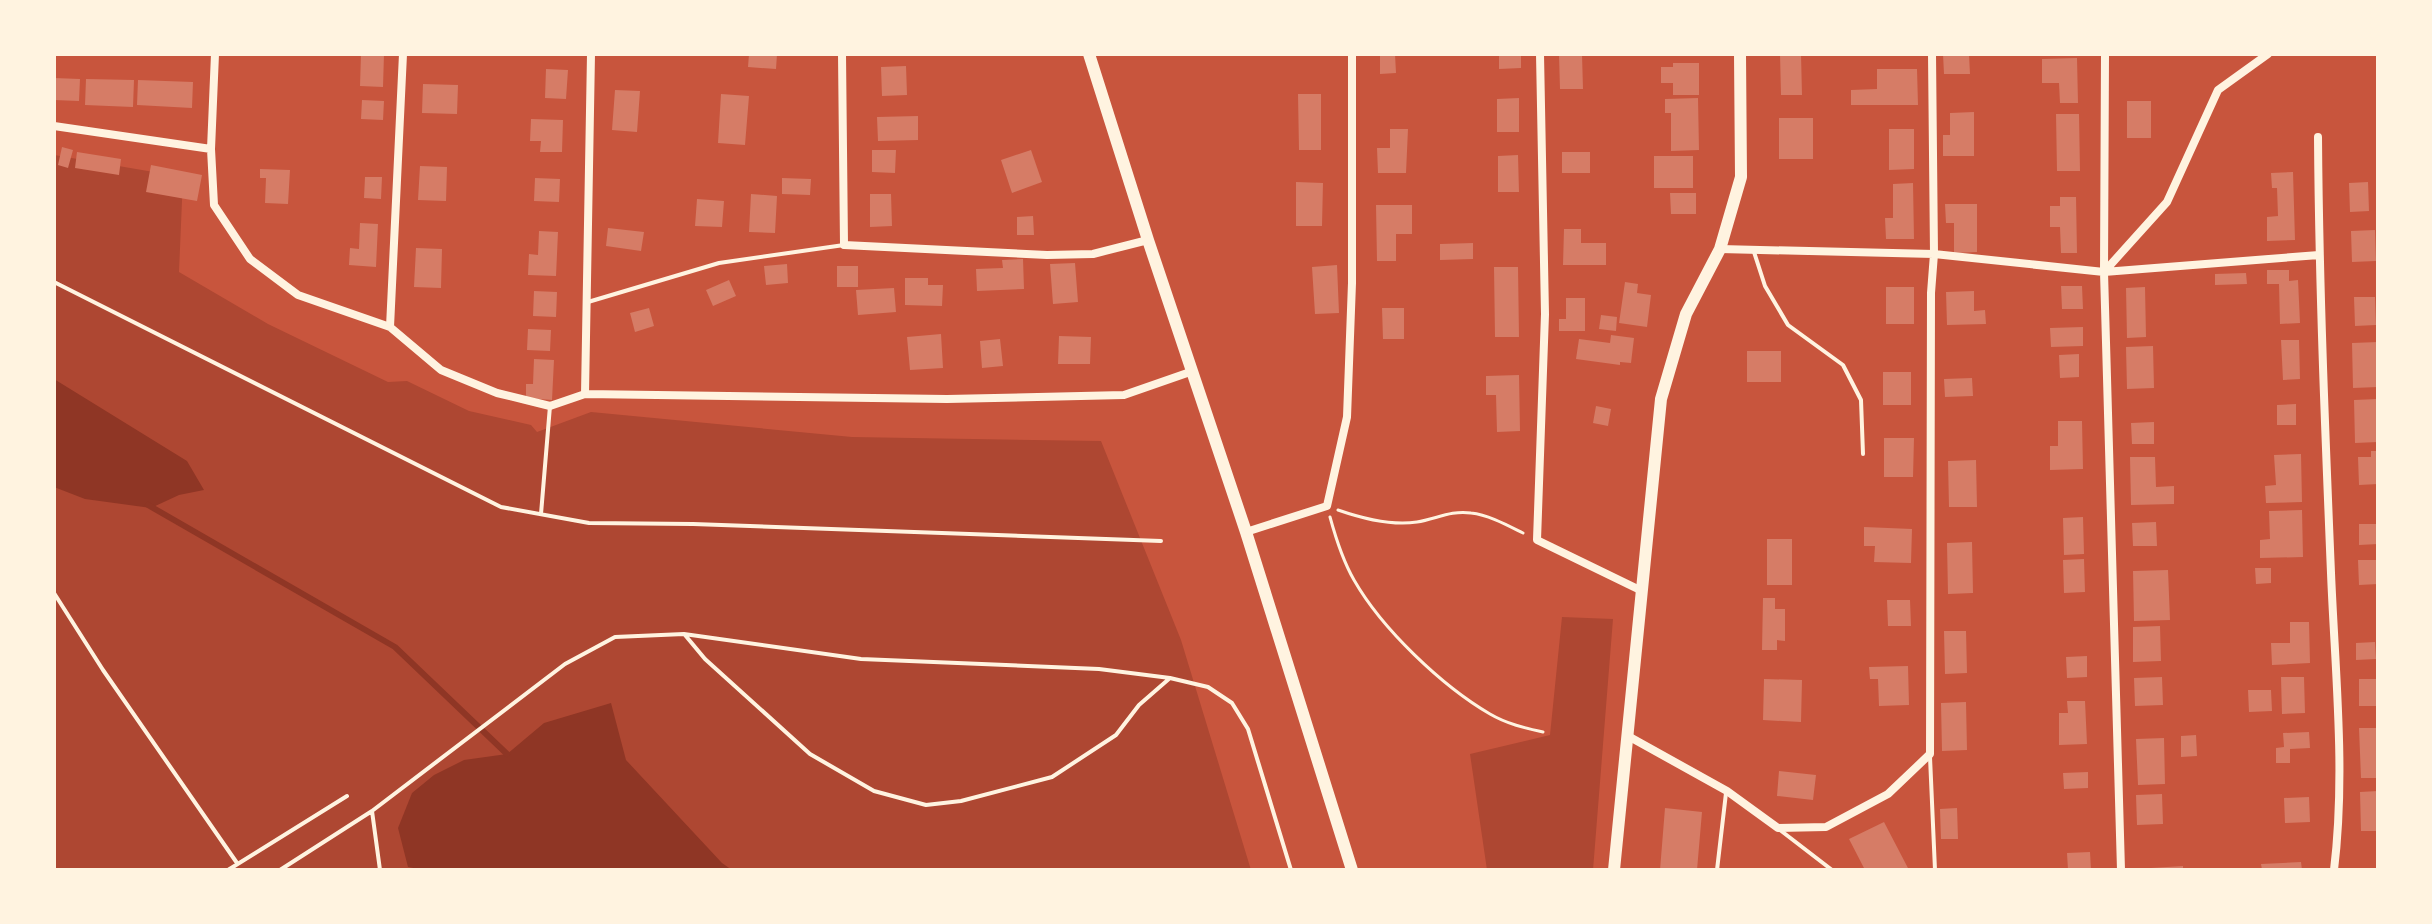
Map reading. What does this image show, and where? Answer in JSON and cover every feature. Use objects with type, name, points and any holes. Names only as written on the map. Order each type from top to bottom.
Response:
[{"type":"main road","points":[[1089,54],[1246,532],[1352,870]]},
{"type":"main road","points":[[1614,870],[1661,399],[1686,314],[1720,249],[1741,177],[1740,54]]},
{"type":"street","points":[[215,54],[211,149],[214,205],[250,259],[298,295],[390,327],[441,370],[497,393],[550,406],[585,394],[947,399],[1124,395],[1193,371]]},
{"type":"street","points":[[390,327],[403,54]]},
{"type":"street","points":[[585,394],[591,54]]},
{"type":"street","points":[[842,54],[844,245],[1047,255],[1093,254],[1148,240]]},
{"type":"street","points":[[1246,532],[1327,506],[1347,417],[1352,283],[1352,54]]},
{"type":"street","points":[[1540,54],[1545,314],[1537,540],[1642,591]]},
{"type":"street","points":[[1628,736],[1727,791],[1778,828],[1826,827],[1888,794],[1930,754],[1931,309],[1934,254],[1932,54]]},
{"type":"street","points":[[2105,54],[2104,272],[2121,870]]},
{"type":"street","points":[[2104,272],[2167,202],[2218,90],[2268,54]]},
{"type":"street","points":[[54,126],[211,149]]},
{"type":"street","points":[[2318,137],[2319,255],[2338,706],[2339,833],[2334,870]]},
{"type":"street","points":[[1720,249],[1934,254],[2104,272],[2319,255]]},
{"type":"lane","points":[[586,302],[719,263],[844,245]]},
{"type":"lane","points":[[1753,250],[1765,286],[1788,325],[1843,365],[1861,400],[1863,454]]},
{"type":"lane","points":[[54,282],[501,507],[589,523],[1161,541]]},
{"type":"lane","points":[[541,514],[550,406]]},
{"type":"lane","points":[[54,593],[103,670],[237,863]]},
{"type":"lane","points":[[684,634],[705,659],[810,754],[874,791],[926,805],[961,801],[1052,777],[1116,735],[1139,705],[1170,678]]},
{"type":"lane","points":[[280,870],[372,811],[565,664],[615,637],[684,634],[861,659],[1099,669],[1170,678],[1208,687],[1232,703],[1248,729],[1291,870]]},
{"type":"lane","points":[[1930,754],[1935,870]]},
{"type":"lane","points":[[1717,870],[1727,791]]},
{"type":"lane","points":[[228,870],[347,796]]},
{"type":"lane","points":[[372,811],[380,870]]},
{"type":"lane","points":[[1778,828],[1832,870]]},
{"type":"path","points":[[1327,506],[1381,521],[1416,522],[1447,512],[1473,513],[1501,522],[1537,540]]},
{"type":"path","points":[[1327,506],[1337,544],[1355,581],[1381,617],[1417,655],[1454,688],[1492,715],[1520,727],[1543,732]]},
{"type":"shaded area","points":[[54,155],[183,177],[179,272],[268,324],[388,382],[407,381],[469,411],[531,425],[537,432],[591,412],[852,437],[1101,441],[1181,640],[1251,870],[54,870]]},
{"type":"shaded area","points":[[54,379],[187,461],[204,490],[179,495],[151,508],[85,499],[54,487]]},
{"type":"shaded area","points":[[1562,617],[1613,619],[1593,870],[1487,870],[1470,754],[1550,735]]},
{"type":"shaded area","points":[[611,703],[626,760],[732,870],[424,870],[408,867],[398,828],[412,793],[434,775],[464,760],[507,754],[544,723]]},
{"type":"building","points":[[361,54],[384,54],[383,87],[360,86]]},
{"type":"building","points":[[749,54],[777,54],[776,69],[748,67]]},
{"type":"building","points":[[1380,54],[1395,54],[1396,73],[1380,74]]},
{"type":"building","points":[[1499,54],[1521,54],[1521,68],[1499,69]]},
{"type":"building","points":[[1559,54],[1582,54],[1583,89],[1560,89]]},
{"type":"building","points":[[1780,54],[1801,54],[1802,95],[1781,95]]},
{"type":"building","points":[[1943,54],[1969,54],[1970,74],[1944,74]]},
{"type":"building","points":[[2077,58],[2078,103],[2060,103],[2059,83],[2042,83],[2042,59]]},
{"type":"building","points":[[1673,63],[1699,63],[1699,95],[1673,95],[1673,83],[1661,83],[1661,67],[1673,67]]},
{"type":"building","points":[[906,66],[907,95],[882,96],[881,67]]},
{"type":"building","points":[[546,69],[568,70],[566,99],[545,98]]},
{"type":"building","points":[[1877,69],[1917,69],[1918,105],[1851,105],[1851,90],[1877,89]]},
{"type":"building","points":[[54,78],[80,79],[79,101],[54,100]]},
{"type":"building","points":[[86,79],[134,80],[133,107],[85,105]]},
{"type":"building","points":[[138,80],[193,82],[192,108],[137,105]]},
{"type":"building","points":[[423,84],[458,85],[457,114],[422,113]]},
{"type":"building","points":[[615,90],[640,91],[637,132],[612,130]]},
{"type":"building","points":[[721,94],[749,96],[745,145],[718,143]]},
{"type":"building","points":[[1298,94],[1321,94],[1321,150],[1299,150]]},
{"type":"building","points":[[1519,98],[1519,132],[1497,132],[1497,99]]},
{"type":"building","points":[[1698,98],[1699,150],[1671,151],[1671,113],[1665,113],[1665,99]]},
{"type":"building","points":[[362,100],[384,101],[383,120],[361,119]]},
{"type":"building","points":[[2127,101],[2151,101],[2151,138],[2127,138]]},
{"type":"building","points":[[1974,112],[1974,156],[1943,156],[1943,135],[1950,135],[1950,113]]},
{"type":"building","points":[[2056,114],[2079,114],[2080,171],[2057,171]]},
{"type":"building","points":[[918,116],[918,140],[878,141],[877,117]]},
{"type":"building","points":[[1779,118],[1813,118],[1813,159],[1779,159]]},
{"type":"building","points":[[531,119],[563,120],[562,152],[540,152],[541,141],[530,141]]},
{"type":"building","points":[[1390,129],[1408,129],[1406,173],[1378,173],[1377,148],[1390,148]]},
{"type":"building","points":[[1889,129],[1914,129],[1914,169],[1889,170]]},
{"type":"building","points":[[62,147],[73,150],[68,168],[58,165]]},
{"type":"building","points":[[872,150],[896,150],[895,173],[872,172]]},
{"type":"building","points":[[1031,150],[1042,182],[1012,193],[1001,160]]},
{"type":"building","points":[[77,152],[121,159],[119,175],[75,168]]},
{"type":"building","points":[[1562,152],[1590,152],[1590,173],[1562,173]]},
{"type":"building","points":[[1518,155],[1519,192],[1498,192],[1498,156]]},
{"type":"building","points":[[1654,156],[1693,156],[1693,188],[1654,188]]},
{"type":"building","points":[[151,165],[202,175],[197,201],[146,192]]},
{"type":"building","points":[[420,166],[447,167],[446,201],[418,200]]},
{"type":"building","points":[[260,169],[290,170],[288,204],[265,203],[266,178],[260,178]]},
{"type":"building","points":[[2293,172],[2295,240],[2267,241],[2267,217],[2278,216],[2277,188],[2272,188],[2271,173]]},
{"type":"building","points":[[365,177],[382,177],[381,199],[364,198]]},
{"type":"building","points":[[535,178],[560,179],[559,202],[534,201]]},
{"type":"building","points":[[782,178],[811,179],[810,195],[782,194]]},
{"type":"building","points":[[1296,182],[1323,183],[1322,226],[1296,226]]},
{"type":"building","points":[[2368,182],[2369,211],[2350,212],[2349,183]]},
{"type":"building","points":[[1913,183],[1914,239],[1886,239],[1885,218],[1893,218],[1893,184]]},
{"type":"building","points":[[1670,193],[1696,193],[1696,214],[1671,214]]},
{"type":"building","points":[[751,194],[777,196],[775,233],[749,232]]},
{"type":"building","points":[[870,194],[891,194],[892,226],[870,227]]},
{"type":"building","points":[[2060,197],[2076,197],[2077,253],[2061,253],[2060,227],[2050,227],[2050,206],[2060,206]]},
{"type":"building","points":[[697,199],[724,201],[722,227],[695,226]]},
{"type":"building","points":[[1945,204],[1977,204],[1977,252],[1954,253],[1954,223],[1946,223]]},
{"type":"building","points":[[1376,205],[1412,205],[1412,234],[1396,234],[1396,261],[1377,261]]},
{"type":"building","points":[[1033,216],[1034,235],[1017,235],[1017,217]]},
{"type":"building","points":[[360,223],[378,224],[376,267],[349,265],[350,248],[359,249]]},
{"type":"building","points":[[608,228],[644,232],[641,251],[606,246]]},
{"type":"building","points":[[1564,229],[1581,229],[1581,243],[1606,243],[1606,265],[1563,265]]},
{"type":"building","points":[[2375,230],[2376,261],[2352,262],[2351,231]]},
{"type":"building","points":[[539,231],[558,232],[556,276],[528,275],[529,254],[538,255]]},
{"type":"building","points":[[1473,243],[1473,259],[1440,260],[1440,244]]},
{"type":"building","points":[[416,248],[442,249],[441,288],[414,287]]},
{"type":"building","points":[[1023,259],[1024,289],[977,291],[976,269],[1003,268],[1002,260]]},
{"type":"building","points":[[1075,263],[1078,302],[1053,304],[1050,264]]},
{"type":"building","points":[[787,264],[788,283],[766,285],[764,266]]},
{"type":"building","points":[[1337,265],[1339,313],[1315,314],[1312,267]]},
{"type":"building","points":[[837,266],[858,266],[858,287],[837,287]]},
{"type":"building","points":[[1494,267],[1518,267],[1519,337],[1495,337]]},
{"type":"building","points":[[2267,270],[2289,270],[2289,281],[2298,280],[2300,323],[2280,324],[2279,284],[2267,284]]},
{"type":"building","points":[[2246,273],[2247,284],[2215,285],[2215,274]]},
{"type":"building","points":[[905,278],[928,278],[928,285],[943,285],[942,306],[905,305]]},
{"type":"building","points":[[729,280],[736,296],[713,306],[706,290]]},
{"type":"building","points":[[1625,282],[1638,284],[1637,293],[1651,295],[1647,327],[1619,323]]},
{"type":"building","points":[[2061,286],[2082,286],[2083,309],[2062,309]]},
{"type":"building","points":[[1886,287],[1914,287],[1914,324],[1886,324]]},
{"type":"building","points":[[2145,287],[2146,337],[2127,338],[2126,288]]},
{"type":"building","points":[[894,288],[896,312],[858,315],[856,290]]},
{"type":"building","points":[[534,291],[557,292],[556,317],[533,316]]},
{"type":"building","points":[[1974,291],[1974,311],[1985,310],[1986,324],[1947,325],[1946,292]]},
{"type":"building","points":[[2354,297],[2375,297],[2376,325],[2355,326]]},
{"type":"building","points":[[1566,298],[1585,298],[1585,331],[1559,331],[1559,319],[1566,319]]},
{"type":"building","points":[[649,308],[654,326],[635,332],[630,313]]},
{"type":"building","points":[[1382,308],[1404,308],[1404,339],[1383,339]]},
{"type":"building","points":[[1601,315],[1617,317],[1616,331],[1599,329]]},
{"type":"building","points":[[2083,327],[2083,346],[2051,347],[2050,328]]},
{"type":"building","points":[[528,329],[551,330],[550,351],[527,350]]},
{"type":"building","points":[[941,334],[943,368],[910,370],[907,337]]},
{"type":"building","points":[[1611,335],[1634,338],[1631,363],[1620,362],[1620,365],[1576,359],[1579,339],[1610,343]]},
{"type":"building","points":[[1059,336],[1091,337],[1090,364],[1058,364]]},
{"type":"building","points":[[1000,339],[1003,366],[982,368],[980,341]]},
{"type":"building","points":[[2281,340],[2299,340],[2300,379],[2283,380]]},
{"type":"building","points":[[2378,342],[2378,387],[2353,388],[2352,343]]},
{"type":"building","points":[[2153,346],[2154,388],[2127,389],[2126,347]]},
{"type":"building","points":[[1747,351],[1781,351],[1781,382],[1747,382]]},
{"type":"building","points":[[2079,354],[2079,377],[2060,378],[2059,355]]},
{"type":"building","points":[[534,359],[554,360],[552,400],[526,398],[526,384],[533,384]]},
{"type":"building","points":[[1883,372],[1911,372],[1911,405],[1883,405]]},
{"type":"building","points":[[1519,375],[1520,431],[1497,432],[1496,395],[1486,395],[1486,376]]},
{"type":"building","points":[[1972,378],[1973,396],[1945,397],[1944,379]]},
{"type":"building","points":[[2378,399],[2378,442],[2355,443],[2354,400]]},
{"type":"building","points":[[2296,404],[2296,425],[2277,425],[2277,405]]},
{"type":"building","points":[[1596,406],[1611,409],[1608,426],[1593,423]]},
{"type":"building","points":[[2058,421],[2082,421],[2083,469],[2050,470],[2050,446],[2058,446]]},
{"type":"building","points":[[2154,422],[2154,444],[2132,444],[2131,423]]},
{"type":"building","points":[[1884,438],[1914,438],[1913,477],[1884,477]]},
{"type":"building","points":[[2371,451],[2378,451],[2378,484],[2359,485],[2358,457],[2371,457]]},
{"type":"building","points":[[2301,454],[2302,502],[2266,503],[2265,486],[2276,485],[2274,455]]},
{"type":"building","points":[[2130,457],[2155,457],[2156,487],[2174,486],[2174,504],[2131,505]]},
{"type":"building","points":[[1976,460],[1977,507],[1949,507],[1948,461]]},
{"type":"building","points":[[2302,510],[2303,557],[2260,558],[2260,540],[2270,539],[2269,511]]},
{"type":"building","points":[[2083,517],[2084,554],[2064,555],[2063,518]]},
{"type":"building","points":[[2156,522],[2157,546],[2133,546],[2132,523]]},
{"type":"building","points":[[2359,524],[2378,524],[2378,544],[2359,545]]},
{"type":"building","points":[[1864,527],[1912,529],[1911,563],[1874,562],[1875,546],[1864,546]]},
{"type":"building","points":[[1767,539],[1792,539],[1792,585],[1767,585]]},
{"type":"building","points":[[1972,542],[1973,593],[1948,594],[1947,543]]},
{"type":"building","points":[[2084,559],[2085,592],[2064,593],[2063,560]]},
{"type":"building","points":[[2358,560],[2378,560],[2378,584],[2359,585]]},
{"type":"building","points":[[2255,568],[2271,568],[2271,583],[2256,584]]},
{"type":"building","points":[[2168,570],[2170,620],[2134,621],[2133,571]]},
{"type":"building","points":[[1763,598],[1775,598],[1775,609],[1785,609],[1785,641],[1777,640],[1777,650],[1762,650]]},
{"type":"building","points":[[1887,600],[1910,600],[1911,626],[1888,626]]},
{"type":"building","points":[[2290,622],[2309,622],[2310,663],[2272,665],[2271,643],[2290,643]]},
{"type":"building","points":[[2160,626],[2161,661],[2133,662],[2133,627]]},
{"type":"building","points":[[1944,631],[1966,631],[1967,673],[1945,674]]},
{"type":"building","points":[[2375,642],[2376,659],[2356,660],[2356,643]]},
{"type":"building","points":[[2087,656],[2087,677],[2067,678],[2066,657]]},
{"type":"building","points":[[1908,666],[1909,705],[1879,706],[1878,679],[1870,679],[1869,667]]},
{"type":"building","points":[[2162,677],[2163,705],[2135,706],[2134,678]]},
{"type":"building","points":[[2281,677],[2304,677],[2305,713],[2282,714]]},
{"type":"building","points":[[1764,679],[1802,680],[1801,722],[1763,720]]},
{"type":"building","points":[[2359,679],[2376,679],[2377,706],[2359,706]]},
{"type":"building","points":[[2248,690],[2271,690],[2272,711],[2249,712]]},
{"type":"building","points":[[2067,701],[2085,701],[2087,744],[2059,745],[2059,713],[2068,713]]},
{"type":"building","points":[[1966,702],[1967,750],[1942,751],[1941,703]]},
{"type":"building","points":[[2359,728],[2378,728],[2378,778],[2361,778]]},
{"type":"building","points":[[2309,732],[2310,748],[2290,749],[2290,763],[2276,763],[2276,748],[2284,747],[2283,733]]},
{"type":"building","points":[[2196,735],[2197,756],[2181,757],[2181,736]]},
{"type":"building","points":[[2164,738],[2165,784],[2138,785],[2136,739]]},
{"type":"building","points":[[1779,771],[1816,775],[1813,800],[1777,796]]},
{"type":"building","points":[[2088,772],[2088,788],[2064,789],[2063,773]]},
{"type":"building","points":[[2378,791],[2378,831],[2361,831],[2360,792]]},
{"type":"building","points":[[2162,794],[2163,824],[2137,825],[2136,795]]},
{"type":"building","points":[[2309,797],[2310,822],[2285,823],[2284,798]]},
{"type":"building","points":[[1665,808],[1702,812],[1697,870],[1660,870]]},
{"type":"building","points":[[1957,808],[1958,839],[1941,839],[1940,809]]},
{"type":"building","points":[[1884,822],[1909,870],[1865,870],[1849,839]]},
{"type":"building","points":[[2090,852],[2091,870],[2068,870],[2067,853]]},
{"type":"building","points":[[2301,862],[2302,870],[2262,870],[2261,864]]},
{"type":"building","points":[[2183,866],[2183,870],[2151,870],[2151,868]]},
{"type":"waterway","points":[[148,505],[395,647],[507,754]]}]
